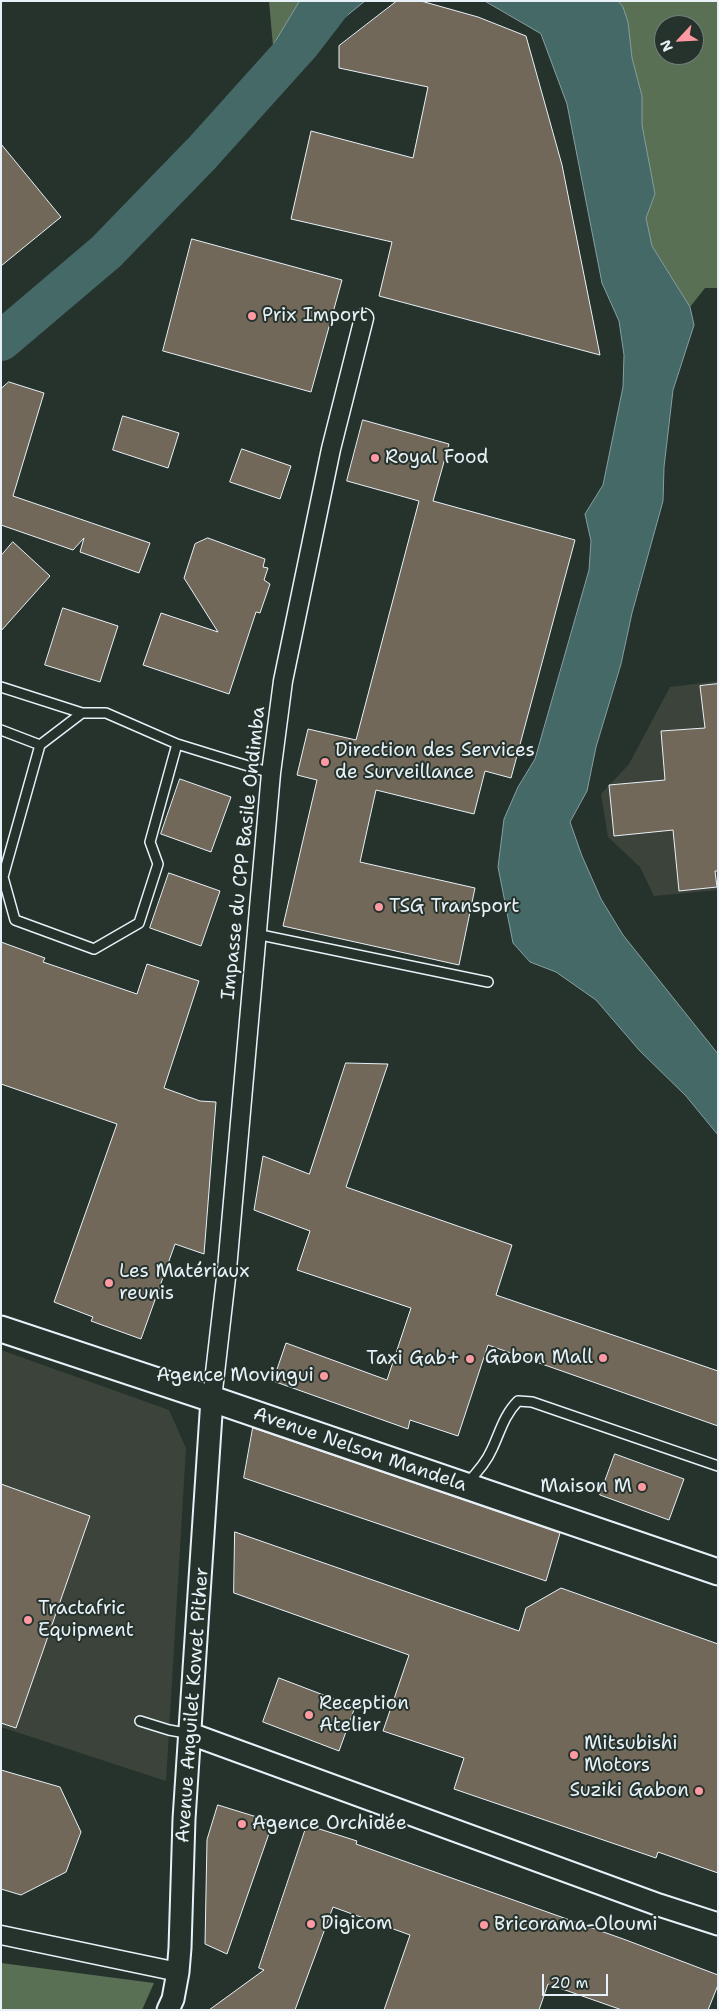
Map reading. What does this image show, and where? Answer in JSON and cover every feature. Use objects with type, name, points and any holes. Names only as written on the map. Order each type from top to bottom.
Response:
[{"type":"main road","name":"Avenue Nelson Mandela","points":[[1,1329],[718,1572]]},
{"type":"street","name":"Impasse du CPP Basile Ondimba","points":[[212,1399],[227,1268],[271,773],[283,681],[331,449],[364,318]]},
{"type":"street","name":"Avenue Anguilet Kowet Pither","points":[[168,2010],[173,1999],[178,1972],[184,1819],[212,1399]]},
{"type":"street","points":[[191,1734],[659,1905],[718,1924]]},
{"type":"street","points":[[1,1935],[178,1972]]},
{"type":"lane","points":[[1,686],[82,712],[106,713],[177,744],[271,773]]},
{"type":"lane","points":[[82,712],[40,744],[3,877],[15,920],[94,949],[139,923],[158,864],[150,842],[177,744]]},
{"type":"lane","points":[[1,730],[40,744]]},
{"type":"lane","points":[[256,934],[488,982]]},
{"type":"lane","points":[[464,1486],[480,1470],[492,1451],[508,1411],[518,1401],[532,1402],[718,1466]]},
{"type":"lane","points":[[140,1721],[169,1730],[191,1734]]},
{"type":"shaded area","points":[[718,681],[718,890],[654,896],[640,867],[608,837],[601,794],[629,764],[670,687]]},
{"type":"shaded area","points":[[1,1350],[169,1410],[186,1448],[166,1781],[1,1727]]},
{"type":"green space","points":[[269,1],[300,1],[273,46]]},
{"type":"green space","points":[[618,1],[718,1],[718,288],[705,288],[690,307],[652,246],[646,218],[655,194],[642,125],[642,96],[632,58],[628,22],[623,7]]},
{"type":"green space","points":[[1,1963],[154,1983],[142,2010],[1,2010]]},
{"type":"water","points":[[300,1],[365,1],[334,26],[311,57],[273,46]]},
{"type":"water","points":[[485,1],[618,1],[623,7],[628,22],[632,58],[642,96],[642,125],[655,194],[646,218],[652,246],[690,307],[694,325],[673,390],[664,467],[663,501],[632,613],[621,664],[596,747],[587,791],[570,822],[582,856],[601,899],[623,935],[718,1054],[718,1135],[686,1096],[639,1050],[596,1000],[556,972],[530,962],[513,943],[498,867],[504,819],[518,787],[535,759],[589,570],[591,541],[585,514],[603,485],[623,387],[624,355],[619,321],[602,283],[567,104],[541,34]]},
{"type":"building","points":[[397,1],[421,1],[478,17],[526,36],[562,165],[600,355],[379,296],[392,242],[291,219],[311,131],[413,158],[428,87],[339,68],[339,46]]},
{"type":"building","points":[[1,144],[61,217],[1,266]]},
{"type":"building","name":"Prix Import","points":[[192,239],[342,280],[311,392],[163,351]]},
{"type":"building","points":[[9,382],[44,393],[13,496],[150,543],[139,573],[80,552],[84,538],[73,550],[1,525],[1,389]]},
{"type":"building","points":[[123,416],[179,433],[168,468],[113,450]]},
{"type":"building","points":[[363,420],[449,444],[433,501],[575,540],[511,778],[485,771],[474,814],[376,790],[360,862],[475,888],[459,965],[283,926],[317,780],[297,775],[308,729],[356,740],[419,501],[347,481]]},
{"type":"building","points":[[242,449],[291,466],[280,499],[230,482]]},
{"type":"building","points":[[208,538],[265,559],[263,567],[268,568],[264,580],[270,584],[260,613],[256,612],[229,694],[143,665],[161,613],[218,632],[184,578],[195,544]]},
{"type":"building","points":[[13,542],[50,576],[1,631],[1,556]]},
{"type":"building","points":[[63,608],[118,626],[100,682],[45,665]]},
{"type":"building","points":[[718,684],[718,871],[715,871],[717,887],[679,891],[673,830],[614,836],[609,785],[665,780],[661,731],[705,728],[700,686]]},
{"type":"building","points":[[180,779],[231,797],[211,852],[161,834]]},
{"type":"building","points":[[169,873],[220,891],[201,946],[150,928]]},
{"type":"building","points":[[1,942],[45,958],[43,962],[137,994],[147,964],[199,981],[164,1088],[200,1101],[216,1102],[204,1254],[175,1244],[141,1339],[91,1321],[93,1317],[54,1302],[117,1124],[1,1084]]},
{"type":"building","points":[[346,1063],[388,1064],[346,1187],[512,1245],[496,1295],[718,1371],[718,1426],[488,1345],[458,1436],[410,1420],[408,1429],[273,1381],[286,1343],[387,1380],[411,1308],[297,1270],[310,1231],[254,1210],[263,1156],[309,1174]]},
{"type":"building","points":[[253,1428],[560,1533],[546,1581],[244,1478]]},
{"type":"building","name":"Maison M","points":[[615,1454],[684,1479],[669,1520],[600,1495]]},
{"type":"building","name":"Tractafric Equipment","points":[[1,1484],[90,1516],[16,1728],[1,1723]]},
{"type":"building","points":[[235,1532],[519,1631],[526,1608],[561,1588],[718,1644],[718,1873],[658,1852],[656,1858],[454,1789],[464,1758],[383,1731],[409,1655],[234,1593]]},
{"type":"building","name":"Reception Atelier","points":[[279,1678],[355,1707],[339,1751],[263,1722]]},
{"type":"building","points":[[1,1770],[60,1787],[81,1832],[66,1872],[21,1895],[1,1889]]},
{"type":"building","points":[[218,1805],[273,1822],[227,1954],[205,1944],[207,1840]]},
{"type":"building","points":[[307,1825],[357,1841],[356,1844],[626,1940],[718,1975],[718,1985],[708,2010],[622,2010],[548,1984],[539,2010],[384,2010],[410,1935],[333,1907],[295,2010],[209,2010],[264,1970],[259,1968]]},
{"type":"waterway","points":[[1,341],[106,252],[202,153],[300,44],[333,1]]},
{"type":"place","name":"Prix Import","points":[[252,316]]},
{"type":"place","name":"Royal Food","points":[[375,458]]},
{"type":"place","name":"Direction des Services de Surveillance","points":[[325,762]]},
{"type":"place","name":"TSG Transport","points":[[379,907]]},
{"type":"place","name":"Les Matériaux reunis","points":[[109,1283]]},
{"type":"place","name":"Gabon Mall","points":[[603,1358]]},
{"type":"place","name":"Taxi Gab+","points":[[470,1359]]},
{"type":"place","name":"Agence Movingui","points":[[324,1376]]},
{"type":"place","name":"Maison M","points":[[642,1487]]},
{"type":"place","name":"Tractafric Equipment","points":[[28,1620]]},
{"type":"place","name":"Reception Atelier","points":[[309,1715]]},
{"type":"place","name":"Mitsubishi Motors","points":[[574,1755]]},
{"type":"place","name":"Suziki Gabon","points":[[699,1791]]},
{"type":"place","name":"Agence Orchidée","points":[[242,1824]]},
{"type":"place","name":"Digicom","points":[[311,1924]]},
{"type":"place","name":"Bricorama-Oloumi","points":[[484,1925]]}]
